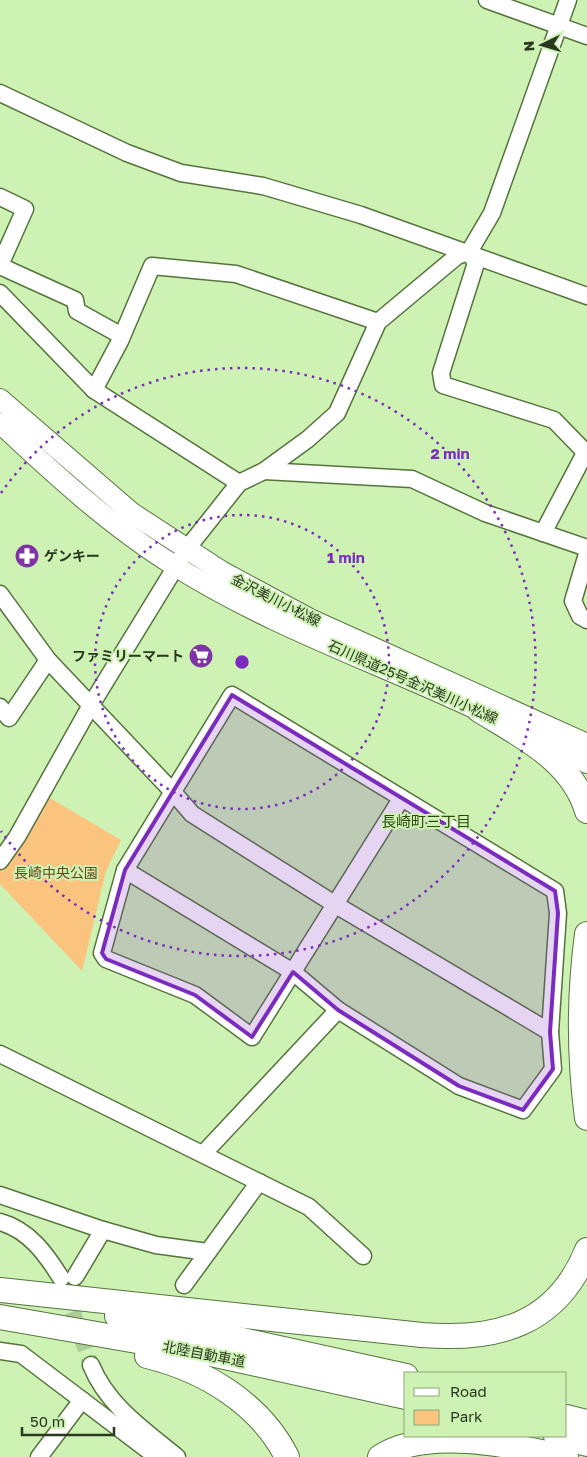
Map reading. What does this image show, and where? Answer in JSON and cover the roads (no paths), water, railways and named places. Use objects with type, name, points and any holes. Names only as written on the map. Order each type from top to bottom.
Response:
[{"type":"highway","points":[[479,710],[548,754],[572,780],[587,811]]},
{"type":"highway","points":[[587,934],[582,978],[582,1030],[583,1075],[587,1118]]},
{"type":"highway","points":[[0,1290],[422,1335],[468,1337],[512,1328],[549,1307],[577,1273],[587,1250]]},
{"type":"highway","name":"北陸自動車道","points":[[0,1296],[220,1335],[404,1376]]},
{"type":"highway","name":"北陸自動車道","points":[[0,1317],[211,1354],[404,1397]]},
{"type":"highway","points":[[0,1324],[69,1337],[154,1357],[206,1378],[249,1408],[267,1427],[287,1457]]},
{"type":"highway","points":[[567,1435],[587,1444]]},
{"type":"highway","points":[[380,1457],[400,1448],[444,1441],[474,1442],[540,1437]]},
{"type":"main road","name":"金沢美川小松線","points":[[0,399],[132,513],[180,558],[587,744]]},
{"type":"main road","name":"石川県道25号金沢美川小松線","points":[[0,423],[43,464],[125,530],[180,558],[218,591],[313,638],[479,710],[587,763]]},
{"type":"street","points":[[487,0],[587,36]]},
{"type":"street","points":[[0,861],[17,837],[91,705],[180,558],[239,483],[264,471],[308,440],[337,413],[378,322],[457,256],[468,252],[492,213],[568,0]]},
{"type":"street","points":[[0,92],[127,153],[181,173],[263,186],[361,215],[587,296]]},
{"type":"street","points":[[0,197],[25,208],[0,265],[75,300],[77,311],[122,336]]},
{"type":"street","points":[[468,252],[476,263],[441,373],[443,385],[554,420],[586,453],[543,533]]},
{"type":"street","points":[[94,390],[122,336],[152,266],[236,274],[378,322]]},
{"type":"street","points":[[0,293],[94,390],[239,483]]},
{"type":"street","points":[[264,471],[412,479],[485,513],[587,548]]},
{"type":"street","points":[[587,554],[573,600],[580,616],[587,620]]},
{"type":"street","points":[[0,594],[48,660],[192,814],[336,905],[550,1032]]},
{"type":"street","points":[[0,707],[9,718],[48,660]]},
{"type":"street","points":[[125,870],[293,972],[338,1010],[459,1086],[523,1110],[553,1069],[550,1032],[558,913],[555,891],[232,695],[125,870],[102,953],[106,959],[196,995],[252,1037],[293,972],[336,905],[401,799]]},
{"type":"street","points":[[203,1154],[338,1010]]},
{"type":"street","points":[[0,1054],[309,1207],[363,1256]]},
{"type":"street","points":[[184,1285],[259,1182]]},
{"type":"street","points":[[0,1195],[156,1246],[208,1252]]},
{"type":"street","points":[[0,1222],[28,1236],[68,1278],[103,1230]]},
{"type":"street","points":[[0,1351],[22,1354],[157,1457]]},
{"type":"street","points":[[91,1365],[98,1382],[119,1409],[177,1457]]},
{"type":"street","points":[[39,1457],[82,1400]]},
{"type":"tunnel","points":[[65,1289],[91,1365]]},
{"type":"place","name":"ゲンキー","points":[[27,556]]},
{"type":"place","name":"ファミリーマート","points":[[201,656]]},
{"type":"district","name":"長崎町三丁目","points":[[426,822]]},
{"type":"park label","name":"長崎中央公園","points":[[56,873]]}]
